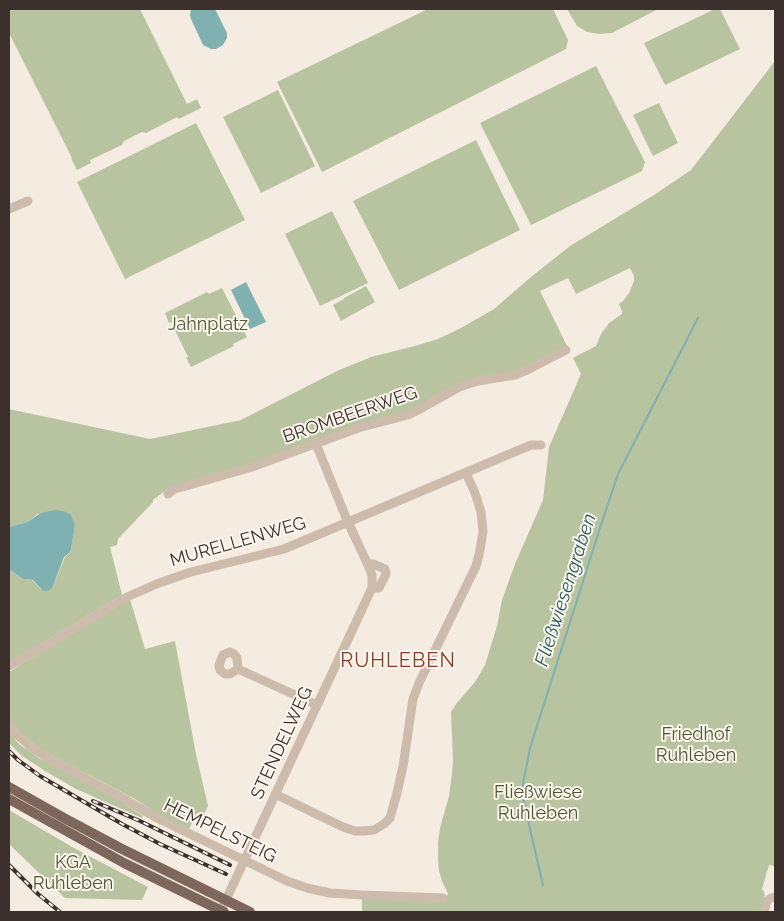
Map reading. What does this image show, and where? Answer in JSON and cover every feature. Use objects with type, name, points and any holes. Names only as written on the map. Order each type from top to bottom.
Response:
[{"type":"main road","points":[[9,787],[71,822],[250,912]]},
{"type":"main road","points":[[9,799],[124,863],[222,912]]},
{"type":"street","points":[[9,209],[28,201]]},
{"type":"street","name":"BROMBEERWEG","points":[[168,494],[186,486],[252,467],[358,428],[408,415],[468,383],[515,375],[566,350]]},
{"type":"street","points":[[316,444],[372,575],[372,588]]},
{"type":"street","name":"MURELLENWEG","points":[[9,666],[140,590],[177,576],[284,549],[531,445],[541,445]]},
{"type":"street","points":[[275,794],[355,831],[374,830],[390,818],[403,766],[413,698],[476,566],[479,555],[482,532],[481,512],[476,493],[466,473]]},
{"type":"street","name":"STENDELWEG","points":[[222,912],[225,900],[243,860],[372,588],[379,588],[386,574],[385,570],[373,564],[368,565]]},
{"type":"street","points":[[238,668],[317,706]]},
{"type":"street","name":"HEMPELSTEIG","points":[[9,723],[14,732],[31,747],[52,760],[155,817],[293,884],[330,893],[442,898]]},
{"type":"street","points":[[764,912],[767,902],[775,897]]},
{"type":"green space","points":[[9,9],[140,9],[187,104],[197,99],[201,108],[124,141],[122,145],[90,160],[91,163],[77,170],[9,33]]},
{"type":"green space","points":[[428,9],[553,9],[568,40],[566,49],[322,172],[277,82]]},
{"type":"green space","points":[[567,9],[658,9],[612,33],[599,34],[587,32],[577,26]]},
{"type":"green space","points":[[715,9],[720,9],[740,49],[665,85],[644,43]]},
{"type":"green space","points":[[775,61],[775,866],[769,865],[762,889],[765,894],[761,912],[362,912],[362,895],[445,898],[448,894],[439,871],[438,843],[449,796],[452,773],[451,712],[475,682],[485,665],[497,626],[502,600],[515,564],[543,500],[549,447],[581,374],[573,358],[596,346],[601,334],[609,323],[622,314],[619,304],[629,293],[634,281],[630,268],[576,294],[568,278],[540,291],[568,348],[526,368],[501,375],[417,408],[259,462],[165,491],[153,500],[118,539],[117,545],[110,547],[122,595],[9,662],[9,569],[23,579],[32,580],[42,590],[53,586],[65,557],[70,552],[75,526],[38,514],[27,522],[9,527],[9,409],[150,439],[241,420],[337,371],[371,357],[438,339],[494,309],[570,246],[691,170]]},
{"type":"green space","points":[[596,66],[645,162],[642,171],[531,225],[480,123]]},
{"type":"green space","points":[[278,90],[315,166],[261,193],[223,117]]},
{"type":"green space","points":[[659,103],[678,143],[653,156],[633,115]]},
{"type":"green space","points":[[196,123],[245,220],[125,279],[77,182]]},
{"type":"green space","points":[[476,140],[520,230],[399,290],[353,201]]},
{"type":"green space","points":[[332,211],[368,283],[320,306],[285,234]]},
{"type":"green space","points":[[366,286],[375,302],[341,321],[333,305]]},
{"type":"green space","name":"Jahnplatz","points":[[222,288],[247,337],[233,344],[234,346],[191,367],[186,358],[188,357],[165,313],[207,292],[209,294]]},
{"type":"green space","points":[[130,599],[145,649],[175,641],[196,754],[208,806],[203,816],[197,813],[189,829],[156,813],[135,799],[35,745],[16,729],[9,716],[9,672]]},
{"type":"green space","points":[[9,732],[19,744],[39,758],[125,803],[143,816],[142,818],[76,789],[45,771],[22,756],[9,743]]},
{"type":"green space","name":"KGA Ruhleben","points":[[9,810],[74,848],[148,887],[142,900],[65,898],[9,844]]},
{"type":"water","points":[[191,9],[215,9],[227,33],[227,38],[223,45],[216,49],[211,49],[203,45],[191,19]]},
{"type":"water","points":[[246,282],[266,322],[250,329],[231,290]]},
{"type":"water","points":[[56,510],[71,515],[75,526],[70,552],[64,557],[53,586],[50,590],[46,591],[42,590],[33,580],[23,579],[9,569],[9,527],[27,522],[41,513]]},
{"type":"waterway","name":"Fließwiesengraben","points":[[543,885],[524,803],[523,784],[530,748],[618,474],[698,318]]},
{"type":"railway","points":[[9,751],[40,776],[122,824],[160,844],[226,874]]},
{"type":"railway","points":[[93,801],[140,821],[230,865]]},
{"type":"railway","points":[[9,865],[38,894],[60,912]]},
{"type":"district","name":"RUHLEBEN","points":[[398,661]]},
{"type":"park label","name":"Friedhof Ruhleben","points":[[696,745]]},
{"type":"park label","name":"Fließwiese Ruhleben","points":[[538,803]]}]
